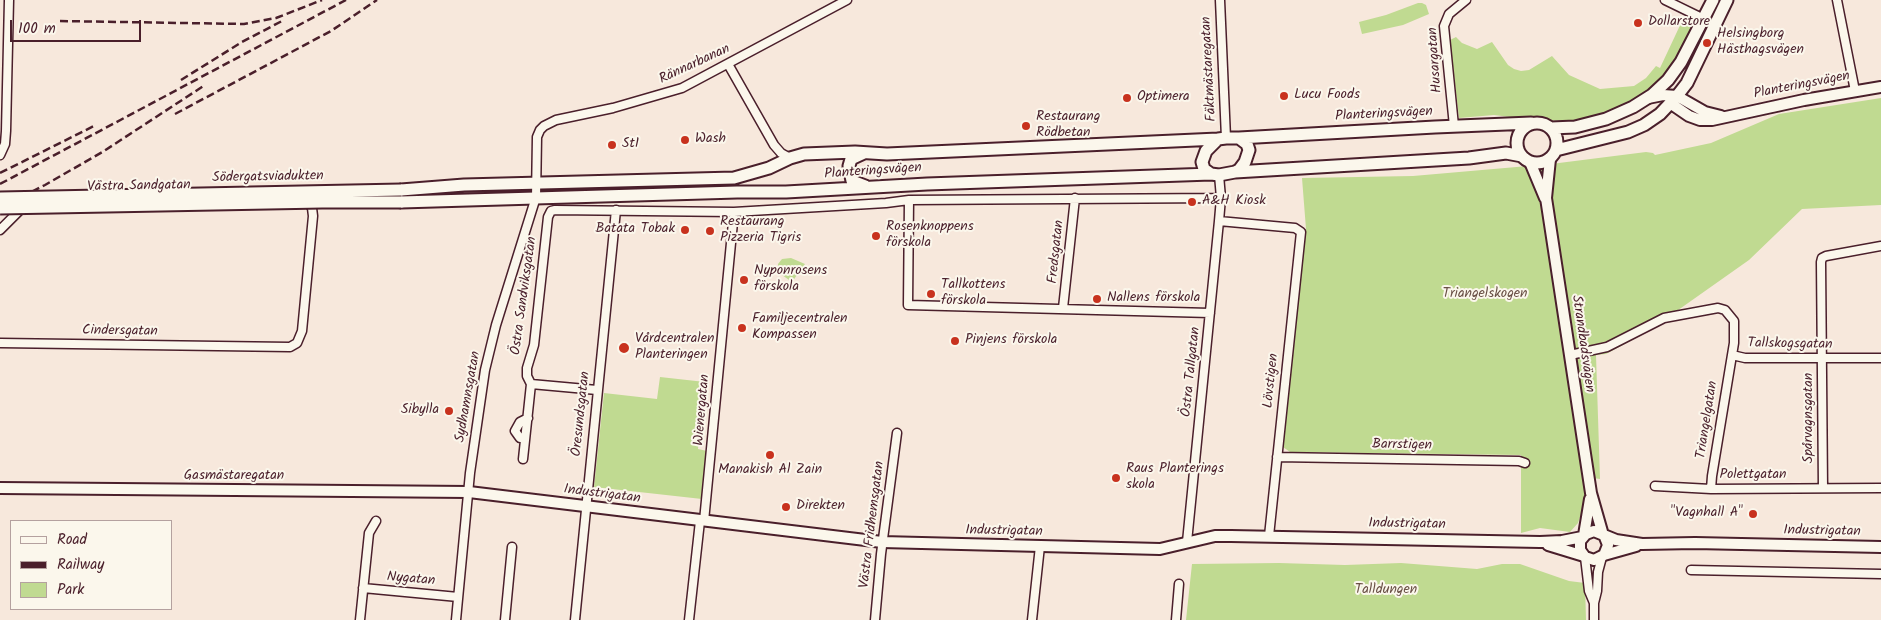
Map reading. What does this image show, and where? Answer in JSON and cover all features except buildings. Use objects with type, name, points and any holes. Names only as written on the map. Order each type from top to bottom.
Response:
[{"type":"main road","points":[[1526,159],[1517,145],[1517,139],[1522,129],[1531,123],[1540,123],[1551,128],[1575,127],[1606,120],[1647,98],[1677,69],[1713,0]]},
{"type":"main road","points":[[1235,172],[1242,166],[1249,150],[1247,144],[1239,138],[1222,138],[1206,152],[1202,162],[1204,169],[1215,174],[1469,158],[1506,153],[1538,163],[1553,154],[1628,132],[1650,121],[1687,83],[1727,0]]},
{"type":"main road","points":[[1673,98],[1677,69]]},
{"type":"main road","name":"Planteringsvägen","points":[[1239,138],[1531,123]]},
{"type":"main road","points":[[1551,128],[1556,136],[1553,154]]},
{"type":"main road","name":"Planteringsvägen","points":[[537,184],[734,178],[769,168],[804,154],[887,154],[1222,138]]},
{"type":"main road","points":[[865,153],[851,160],[848,166],[850,179],[857,184],[873,186]]},
{"type":"main road","name":"Planteringsvägen","points":[[536,197],[786,192],[873,186],[1215,174]]},
{"type":"main road","name":"Södergatsviadukten","points":[[0,208],[302,202],[401,196],[464,185],[537,184]]},
{"type":"main road","name":"Södergatsviadukten","points":[[0,198],[536,197]]},
{"type":"street","points":[[0,155],[5,144],[6,131],[9,0]]},
{"type":"street","name":"Rännarbanan","points":[[537,184],[537,137],[544,126],[556,120],[613,108],[682,88],[847,0]]},
{"type":"street","name":"Fäktmästaregatan","points":[[1220,0],[1222,138]]},
{"type":"street","name":"Husargatan","points":[[1454,126],[1444,26],[1449,14],[1466,0]]},
{"type":"street","points":[[1666,0],[1704,19]]},
{"type":"street","points":[[1837,0],[1855,91]]},
{"type":"street","points":[[728,64],[774,145],[781,153],[790,158]]},
{"type":"street","name":"Planteringsvägen","points":[[1673,98],[1682,113],[1700,120],[1712,120],[1881,87]]},
{"type":"street","points":[[1647,98],[1673,98]]},
{"type":"street","name":"Strandbadsvägen","points":[[1553,154],[1546,198],[1591,493],[1603,535],[1608,545],[1599,568],[1594,603],[1594,620]]},
{"type":"street","name":"Strandbadsvägen","points":[[1526,159],[1546,198]]},
{"type":"street","name":"Östra Tallgatan","points":[[1187,542],[1221,198],[1215,174]]},
{"type":"street","name":"Sydhamnsgatan","points":[[456,620],[469,492],[485,370],[496,325],[536,197],[537,184]]},
{"type":"street","name":"Västra Sandgatan","points":[[0,230],[30,202],[290,196]]},
{"type":"street","name":"Cindersgatan","points":[[0,343],[290,347],[297,343],[301,335],[312,211],[307,202],[299,197],[290,196]]},
{"type":"street","name":"Fredsgatan","points":[[1063,308],[1075,198]]},
{"type":"street","points":[[616,210],[734,212],[909,200],[1221,198]]},
{"type":"street","points":[[909,200],[908,305],[1210,313]]},
{"type":"street","name":"Östra Sandviksgatan","points":[[523,459],[531,384],[527,376],[527,368],[534,345],[548,217],[551,211],[559,209],[616,210]]},
{"type":"street","name":"Öresundsgatan","points":[[575,620],[616,210]]},
{"type":"street","name":"Wienergatan","points":[[689,620],[702,521],[734,212]]},
{"type":"street","name":"Lövstigen","points":[[1219,221],[1296,228],[1300,229],[1301,232],[1269,536]]},
{"type":"street","name":"Spårvagnsgatan","points":[[1823,488],[1821,262],[1822,258],[1881,246]]},
{"type":"street","name":"Tallskogsgatan","points":[[1570,355],[1607,347],[1664,318],[1718,308],[1725,310],[1734,321],[1732,355],[1745,358],[1881,358]]},
{"type":"street","name":"Triangelgatan","points":[[1711,489],[1732,355]]},
{"type":"street","points":[[531,384],[597,390]]},
{"type":"street","name":"Östra Sandviksgatan","points":[[526,438],[520,438],[514,431],[520,422],[528,418]]},
{"type":"street","name":"Västra Fridhemsgatan","points":[[874,620],[882,542],[897,433]]},
{"type":"street","name":"Barrstigen","points":[[1277,457],[1519,461],[1526,463]]},
{"type":"street","name":"Polettgatan","points":[[1655,486],[1711,489],[1881,488]]},
{"type":"street","name":"Gasmästaregatan","points":[[0,488],[469,492]]},
{"type":"street","name":"Industrigatan","points":[[469,492],[882,542],[1160,549],[1215,536],[1540,542],[1562,541],[1583,536]]},
{"type":"street","name":"Strandbadsvägen","points":[[1591,493],[1583,536],[1579,545],[1584,557],[1589,591],[1594,603]]},
{"type":"street","points":[[360,620],[368,533],[376,521]]},
{"type":"street","points":[[1583,536],[1594,531],[1603,535]]},
{"type":"street","name":"Industrigatan","points":[[1603,535],[1616,540],[1642,544],[1881,546]]},
{"type":"street","name":"Industrigatan","points":[[1540,542],[1584,557]]},
{"type":"street","name":"Industrigatan","points":[[1603,556],[1642,544]]},
{"type":"street","points":[[1032,620],[1040,546]]},
{"type":"street","points":[[505,620],[512,547]]},
{"type":"street","points":[[1584,557],[1594,560],[1603,556]]},
{"type":"street","points":[[1691,570],[1881,574]]},
{"type":"street","points":[[1176,620],[1179,584]]},
{"type":"street","name":"Nygatan","points":[[363,588],[458,597]]},
{"type":"green space","points":[[1418,3],[1426,5],[1429,14],[1403,25],[1362,34],[1359,22],[1386,15]]},
{"type":"green space","points":[[1683,19],[1692,23],[1694,29],[1671,68],[1658,83],[1632,102],[1602,115],[1570,121],[1534,120],[1494,115],[1459,118],[1450,40],[1456,37],[1462,43],[1477,49],[1492,42],[1508,65],[1521,71],[1529,70],[1552,56],[1569,75],[1600,89],[1634,86],[1646,78],[1656,66],[1660,68]]},
{"type":"green space","name":"Triangelskogen","points":[[1881,98],[1881,205],[1802,209],[1749,260],[1647,332],[1606,354],[1596,355],[1600,479],[1593,478],[1578,523],[1570,532],[1540,528],[1521,533],[1521,455],[1290,452],[1283,447],[1306,229],[1302,178],[1413,176],[1551,164],[1646,152],[1655,155],[1711,143],[1779,114]]},
{"type":"green space","points":[[791,258],[805,264],[792,282],[778,270],[778,264],[782,259]]},
{"type":"green space","points":[[660,377],[705,382],[698,449],[707,451],[702,499],[594,487],[604,393],[657,399]]},
{"type":"green space","name":"Talldungen","points":[[1279,563],[1345,565],[1401,563],[1477,569],[1502,564],[1520,564],[1569,581],[1585,583],[1586,620],[1186,620],[1192,564]]},
{"type":"railway","points":[[60,21],[244,24],[276,18],[322,0]]},
{"type":"railway","points":[[0,184],[346,0]]},
{"type":"railway","points":[[175,114],[331,31],[377,0]]},
{"type":"railway","points":[[181,80],[242,42],[282,21]]},
{"type":"railway","points":[[0,208],[104,151],[205,85]]},
{"type":"railway","points":[[0,173],[94,126]]},
{"type":"place","name":"Dollarstore","points":[[1638,23]]},
{"type":"place","name":"Helsingborg Hästhagsvägen","points":[[1707,43]]},
{"type":"place","name":"Lucu Foods","points":[[1284,96]]},
{"type":"place","name":"Optimera","points":[[1127,98]]},
{"type":"place","name":"Restaurang Rödbetan","points":[[1026,126]]},
{"type":"place","name":"Wash","points":[[685,140]]},
{"type":"place","name":"St1","points":[[612,145]]},
{"type":"place","name":"A&H Kiosk","points":[[1192,202]]},
{"type":"place","name":"Batata Tobak","points":[[685,230]]},
{"type":"place","name":"Restaurang Pizzeria Tigris","points":[[710,231]]},
{"type":"place","name":"Rosenknoppens förskola","points":[[876,236]]},
{"type":"place","name":"Nyponrosens förskola","points":[[744,280]]},
{"type":"place","name":"Tallkottens förskola","points":[[931,294]]},
{"type":"place","name":"Nallens förskola","points":[[1097,299]]},
{"type":"place","name":"Familjecentralen Kompassen","points":[[742,328]]},
{"type":"place","name":"Pinjens förskola","points":[[955,341]]},
{"type":"place","name":"Vårdcentralen Planteringen","points":[[624,348]]},
{"type":"place","name":"Sibylla","points":[[449,411]]},
{"type":"place","name":"Manakish Al Zain","points":[[770,455]]},
{"type":"place","name":"Raus Planterings skola","points":[[1116,478]]},
{"type":"place","name":"Direkten","points":[[786,507]]},
{"type":"place","name":"\"Vagnhall A\"","points":[[1753,514]]}]
